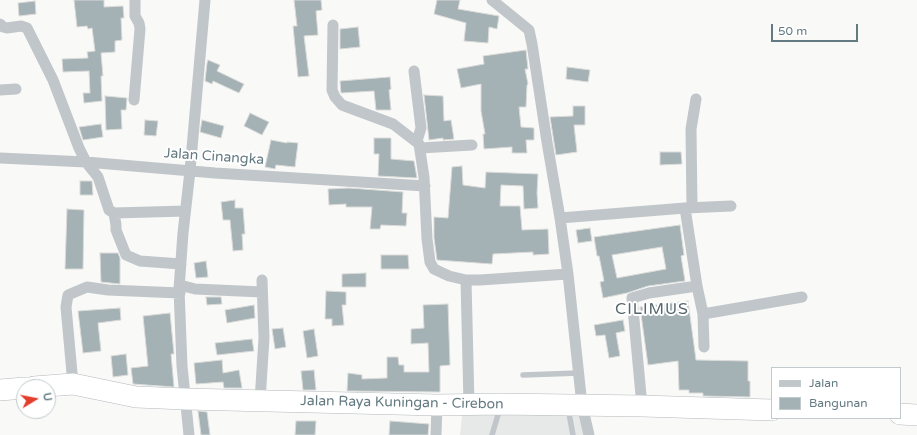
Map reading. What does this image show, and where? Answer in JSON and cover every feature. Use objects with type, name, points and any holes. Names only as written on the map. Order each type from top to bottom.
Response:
[{"type":"highway","name":"Jalan Raya Kuningan - Cirebon","points":[[56,385],[73,384],[136,397],[185,399],[437,405],[501,404],[642,406],[771,410]]},
{"type":"highway","points":[[0,390],[16,389]]},
{"type":"street","points":[[134,100],[140,29],[139,23],[135,16],[135,0]]},
{"type":"street","points":[[189,435],[182,366],[180,289],[185,211],[190,171],[205,0]]},
{"type":"street","points":[[492,0],[528,30],[535,58],[568,274],[579,373],[575,406],[589,435]]},
{"type":"street","points":[[0,24],[7,28],[21,26],[27,28],[53,80],[73,134],[86,162],[98,177],[109,210],[114,213],[185,211]]},
{"type":"street","points":[[333,25],[332,90],[335,97],[342,105],[393,124],[419,145],[472,145]]},
{"type":"street","points":[[414,71],[420,128],[419,145],[425,186],[427,239],[430,262],[434,268],[449,276],[466,280],[568,274]]},
{"type":"street","points":[[0,90],[16,89]]},
{"type":"street","points":[[696,100],[691,130],[688,208],[703,314],[704,347]]},
{"type":"street","name":"Jalan Cinangka","points":[[0,158],[86,162],[190,171],[425,186]]},
{"type":"street","points":[[560,218],[731,206]]},
{"type":"street","points":[[114,213],[116,230],[126,255],[140,261],[181,264]]},
{"type":"street","points":[[260,401],[264,338],[262,280]]},
{"type":"street","points":[[466,280],[469,404]]},
{"type":"street","points":[[642,406],[632,298],[698,286]]},
{"type":"street","points":[[73,384],[66,307],[68,295],[86,287],[108,290],[180,289],[262,292]]},
{"type":"street","points":[[703,314],[802,297]]},
{"type":"street","points":[[436,435],[437,405]]},
{"type":"lane","points":[[523,375],[579,373]]},
{"type":"lane","points":[[492,435],[501,404]]},
{"type":"lane","points":[[573,435],[575,406]]},
{"type":"shaded area","points":[[463,408],[584,412],[588,435],[460,435]]},
{"type":"building","points":[[74,0],[104,0],[104,7],[123,6],[124,18],[121,18],[122,40],[115,41],[115,52],[101,53],[103,76],[101,76],[102,101],[84,103],[83,93],[90,93],[89,71],[63,72],[62,59],[88,58],[87,52],[95,51],[92,28],[88,29],[87,26],[77,27]]},
{"type":"building","points":[[294,0],[321,0],[322,10],[316,11],[318,35],[304,36],[309,76],[298,77],[293,26],[297,26]]},
{"type":"building","points":[[437,0],[460,0],[458,9],[499,16],[497,29],[489,27],[488,43],[464,41],[466,23],[434,14]]},
{"type":"building","points":[[35,1],[36,14],[19,16],[18,3]]},
{"type":"building","points":[[358,27],[360,47],[340,49],[340,29]]},
{"type":"building","points":[[526,50],[528,69],[525,69],[528,84],[526,107],[519,107],[521,127],[534,128],[534,140],[526,140],[527,153],[512,153],[512,147],[484,149],[483,134],[485,134],[481,111],[481,84],[461,88],[457,69],[484,64],[483,56]]},
{"type":"building","points":[[208,60],[220,65],[217,71],[244,84],[239,93],[213,81],[212,84],[205,81]]},
{"type":"building","points":[[567,67],[590,70],[588,82],[566,79]]},
{"type":"building","points":[[390,77],[391,89],[389,90],[391,110],[376,110],[374,91],[341,93],[340,81]]},
{"type":"building","points":[[424,95],[443,96],[444,121],[451,120],[454,139],[443,140],[443,138],[429,140]]},
{"type":"building","points":[[105,96],[127,98],[126,110],[121,110],[122,129],[106,130]]},
{"type":"building","points":[[573,106],[585,106],[585,125],[574,125],[577,152],[556,155],[550,117],[573,116]]},
{"type":"building","points":[[250,113],[269,122],[262,135],[244,126]]},
{"type":"building","points":[[145,120],[158,121],[156,136],[144,135]]},
{"type":"building","points":[[202,120],[224,126],[221,138],[200,132]]},
{"type":"building","points":[[101,124],[103,137],[83,140],[79,127]]},
{"type":"building","points":[[374,138],[391,138],[391,159],[414,161],[417,178],[378,176],[379,154],[374,154]]},
{"type":"building","points":[[271,140],[287,143],[298,143],[295,167],[276,165],[275,169],[265,167]]},
{"type":"building","points":[[660,152],[681,152],[682,164],[660,165]]},
{"type":"building","points":[[462,166],[463,185],[485,188],[486,172],[538,174],[538,208],[524,209],[523,186],[501,185],[500,206],[520,206],[522,230],[548,229],[549,254],[533,255],[533,252],[493,254],[492,264],[437,260],[434,238],[434,217],[448,218],[452,167]]},
{"type":"building","points":[[80,181],[92,181],[93,195],[80,195]]},
{"type":"building","points":[[349,188],[403,192],[402,213],[407,213],[406,226],[381,225],[380,229],[370,229],[372,207],[346,207],[346,204],[329,205],[328,189]]},
{"type":"building","points":[[235,200],[235,208],[243,208],[245,234],[242,234],[243,250],[233,251],[230,220],[223,220],[221,202]]},
{"type":"building","points":[[67,209],[84,210],[83,269],[65,269]]},
{"type":"building","points":[[680,225],[684,255],[681,256],[685,281],[648,286],[627,293],[603,298],[600,282],[604,281],[599,256],[597,256],[594,237]],"holes":[[[662,247],[666,269],[617,278],[612,255]]]},
{"type":"building","points":[[590,228],[592,241],[578,243],[576,230]]},
{"type":"building","points":[[100,253],[118,253],[120,258],[120,284],[101,282]]},
{"type":"building","points":[[381,255],[408,255],[409,269],[381,269]]},
{"type":"building","points":[[206,261],[208,277],[196,278],[194,263]]},
{"type":"building","points":[[366,273],[366,287],[342,287],[342,274]]},
{"type":"building","points":[[326,291],[346,292],[346,305],[342,305],[344,325],[332,326],[332,319],[325,319]]},
{"type":"building","points":[[206,297],[221,297],[222,304],[207,305]]},
{"type":"building","points":[[688,301],[696,360],[748,361],[750,397],[703,396],[703,393],[689,393],[689,390],[679,390],[678,361],[648,365],[640,307]]},
{"type":"building","points":[[448,304],[450,365],[440,366],[440,392],[347,391],[348,373],[362,375],[362,379],[387,378],[387,357],[398,357],[399,365],[404,365],[404,372],[429,372],[428,343],[411,344],[411,329],[424,328],[423,305]]},
{"type":"building","points":[[254,305],[255,318],[227,323],[225,310]]},
{"type":"building","points":[[120,308],[121,320],[98,323],[101,351],[83,353],[78,311]]},
{"type":"building","points":[[170,313],[174,354],[171,354],[174,387],[133,384],[131,368],[148,366],[143,316]]},
{"type":"building","points":[[623,320],[625,331],[616,333],[620,356],[609,358],[605,335],[596,336],[594,325]]},
{"type":"building","points":[[283,328],[286,347],[275,349],[272,329]]},
{"type":"building","points":[[314,329],[318,356],[307,358],[303,331]]},
{"type":"building","points":[[252,339],[254,351],[217,355],[215,343]]},
{"type":"building","points":[[126,354],[128,375],[113,377],[111,356]]},
{"type":"building","points":[[222,360],[223,373],[239,370],[242,388],[224,388],[223,382],[196,384],[194,363]]},
{"type":"building","points":[[314,370],[316,390],[303,390],[301,371]]},
{"type":"building","points":[[198,411],[207,412],[210,435],[201,435]]},
{"type":"building","points":[[296,421],[316,421],[315,435],[295,435]]},
{"type":"building","points":[[390,421],[429,424],[428,435],[389,435]]},
{"type":"district","name":"CILIMUS","points":[[652,310]]}]
